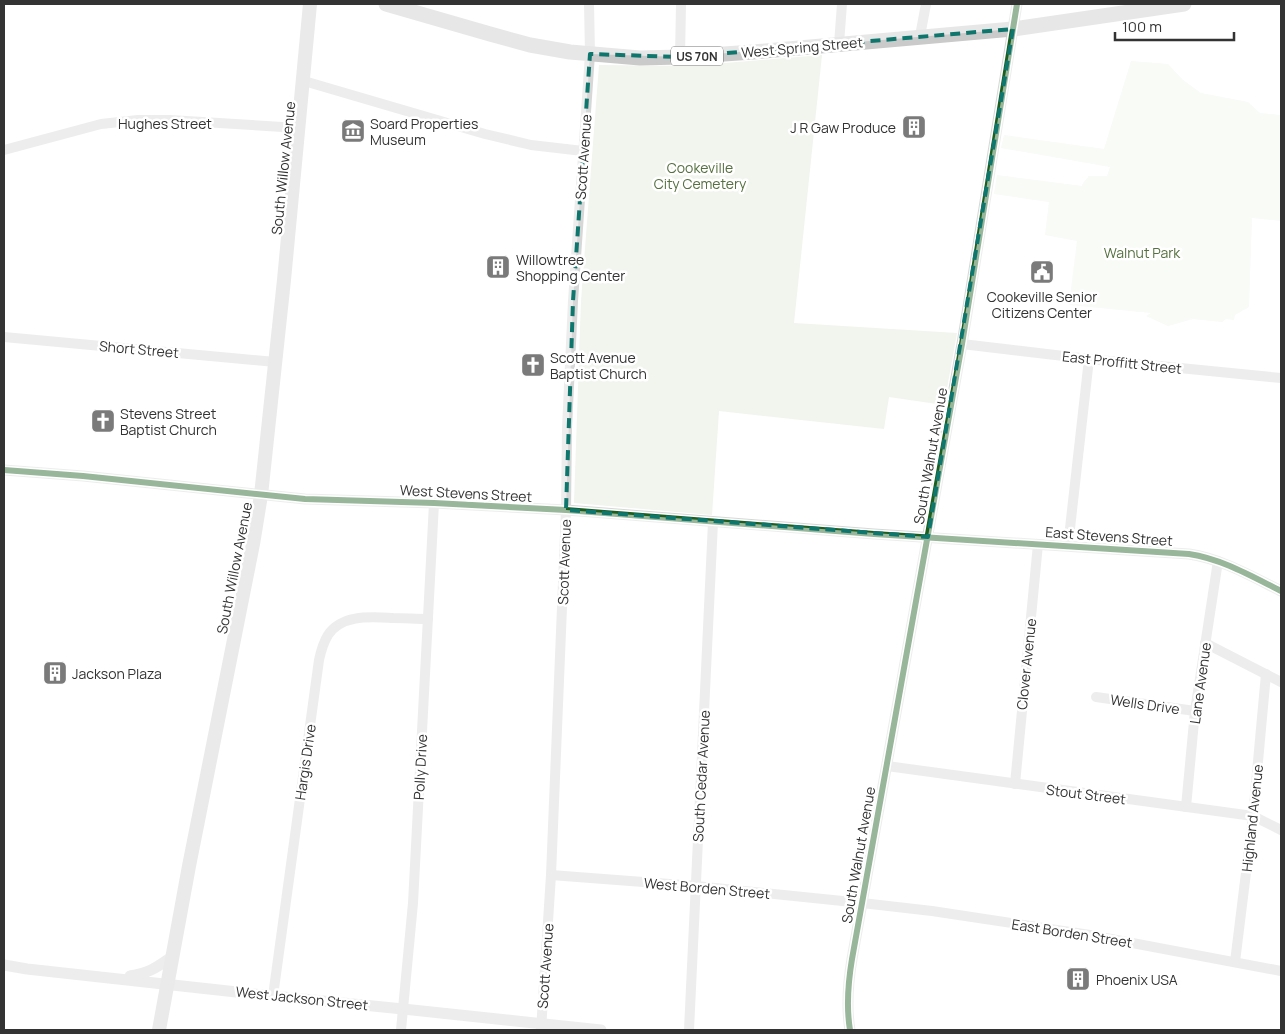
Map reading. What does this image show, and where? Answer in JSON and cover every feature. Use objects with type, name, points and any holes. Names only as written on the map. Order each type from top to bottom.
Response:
[{"type":"main road","name":"South Willow Avenue","points":[[159,1030],[261,495],[304,81],[310,4]]},
{"type":"main road","name":"West Spring Street","points":[[386,4],[403,6],[530,45],[570,52],[640,58],[753,52],[1014,29]]},
{"type":"main road","name":"US 70N","points":[[1014,29],[1184,4]]},
{"type":"street","name":"Scott Avenue","points":[[541,1027],[551,876],[573,301],[590,54],[588,4]]},
{"type":"street","points":[[680,57],[681,4]]},
{"type":"street","points":[[839,44],[842,4]]},
{"type":"street","points":[[920,36],[926,4]]},
{"type":"street","name":"South Walnut Avenue","points":[[850,1030],[847,1003],[848,987],[962,344],[1017,4]]},
{"type":"street","points":[[304,81],[485,134],[531,145],[583,151]]},
{"type":"street","name":"Hughes Street","points":[[4,150],[101,124],[138,120],[170,120],[299,128]]},
{"type":"street","name":"Short Street","points":[[4,336],[275,362]]},
{"type":"street","name":"East Proffitt Street","points":[[962,344],[1281,378]]},
{"type":"street","points":[[1068,546],[1089,359]]},
{"type":"street","name":"West Stevens Street","points":[[4,470],[83,476],[305,499],[566,510],[928,537]]},
{"type":"street","name":"Polly Drive","points":[[401,1030],[413,902],[434,503]]},
{"type":"street","name":"South Cedar Avenue","points":[[689,1030],[713,522]]},
{"type":"street","name":"East Stevens Street","points":[[928,537],[1204,556],[1281,591]]},
{"type":"street","name":"Clover Avenue","points":[[1015,784],[1038,544]]},
{"type":"street","name":"Lane Avenue","points":[[1186,807],[1195,711],[1218,561]]},
{"type":"street","name":"Hargis Drive","points":[[273,996],[319,660],[323,645],[329,633],[342,622],[352,619],[366,617],[428,619]]},
{"type":"street","points":[[1205,643],[1281,682]]},
{"type":"street","name":"Highland Avenue","points":[[1235,962],[1253,816],[1266,674]]},
{"type":"street","name":"Wells Drive","points":[[1096,698],[1195,711]]},
{"type":"street","name":"Stout Street","points":[[887,766],[1253,816],[1281,830]]},
{"type":"street","name":"West Borden Street","points":[[551,876],[696,886],[862,903]]},
{"type":"street","name":"East Borden Street","points":[[862,903],[1090,935],[1281,971]]},
{"type":"street","points":[[116,978],[144,974],[173,956]]},
{"type":"street","name":"West Jackson Street","points":[[4,965],[403,1009],[541,1027],[601,1030]]},
{"type":"highlighted area","points":[[1013,29],[928,537],[566,510],[573,301],[590,54],[680,57]]},
{"type":"green space","name":"Cookeville City Cemetery","points":[[822,55],[794,323],[957,333],[944,405],[889,397],[884,429],[719,411],[712,515],[574,503],[581,301],[599,65],[690,66]]},
{"type":"green space","name":"Walnut Park","points":[[1131,61],[1168,64],[1183,80],[1201,93],[1248,102],[1260,113],[1281,115],[1281,221],[1252,218],[1249,307],[1235,315],[1234,320],[1226,319],[1222,322],[1193,319],[1168,326],[1146,316],[1151,313],[1069,305],[1077,241],[1045,235],[1049,202],[994,194],[997,175],[1082,186],[1089,176],[1107,176],[1110,167],[1001,148],[1004,135],[1104,149]]},
{"type":"cycle path","points":[[850,1030],[848,1012],[849,977],[962,344],[1017,4]]},
{"type":"cycle path","points":[[4,470],[83,476],[305,499],[566,510],[874,534],[1189,554],[1225,564],[1281,591]]},
{"type":"place","name":"J R Gaw Produce","points":[[914,127]]},
{"type":"place","name":"Soard Properties Museum","points":[[353,131]]},
{"type":"place","name":"Willowtree Shopping Center","points":[[498,267]]},
{"type":"place","name":"Cookeville Senior Citizens Center","points":[[1042,272]]},
{"type":"place","name":"Scott Avenue Baptist Church","points":[[533,365]]},
{"type":"place","name":"Stevens Street Baptist Church","points":[[103,421]]},
{"type":"place","name":"Jackson Plaza","points":[[55,673]]},
{"type":"place","name":"Phoenix USA","points":[[1078,979]]}]
